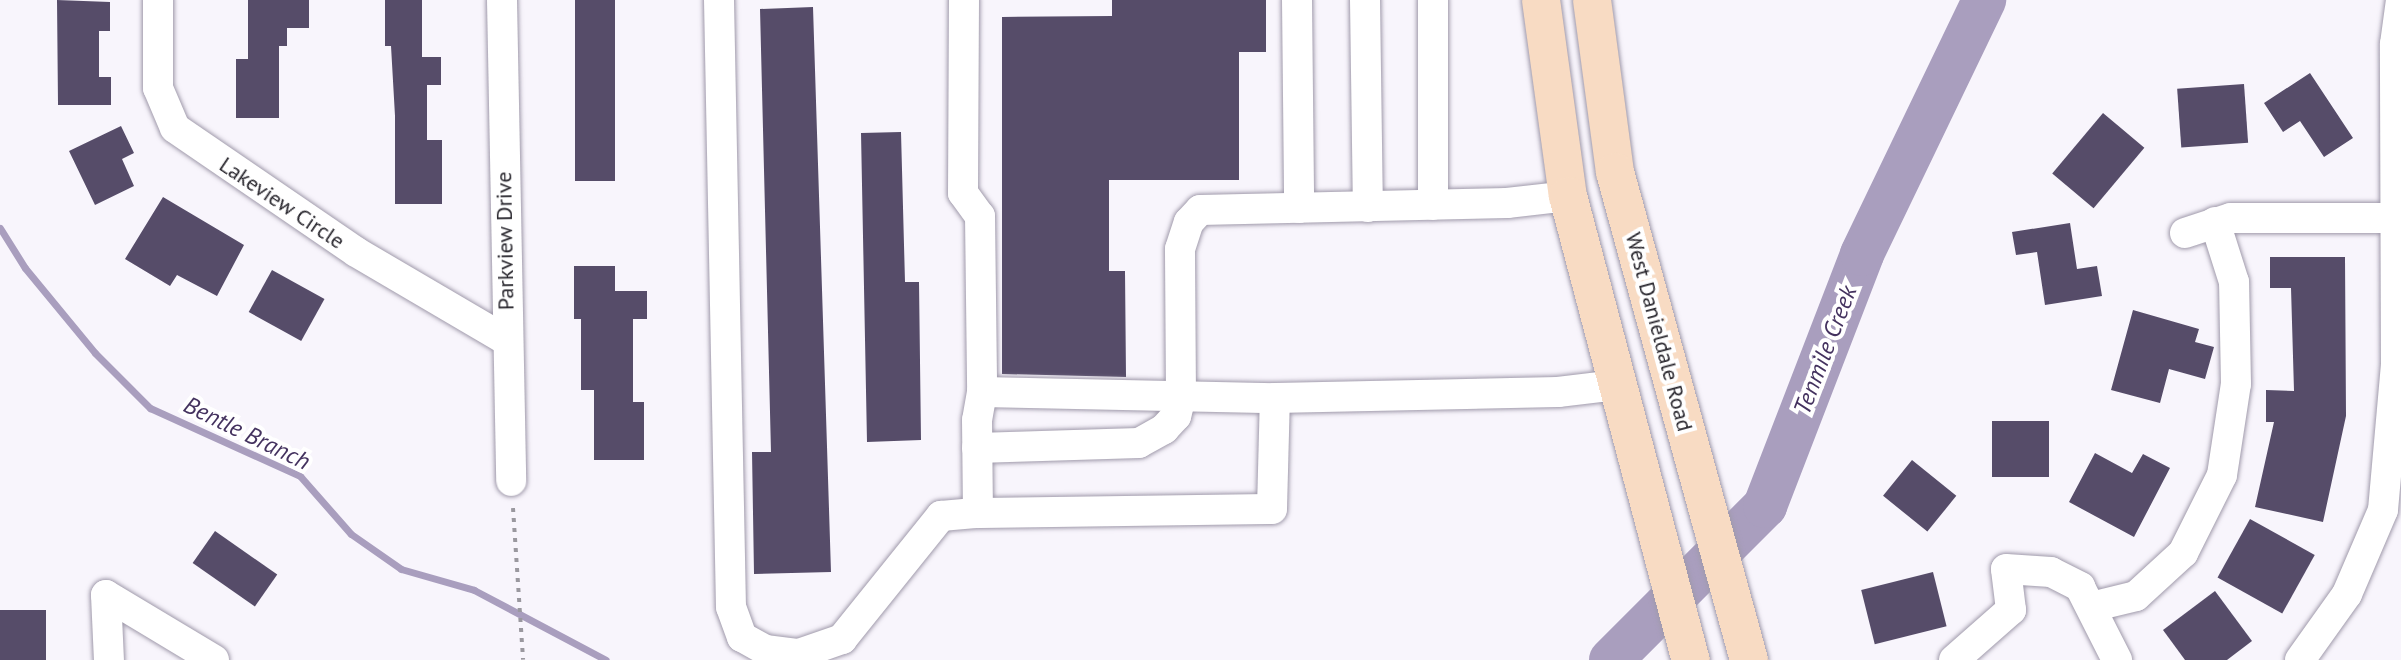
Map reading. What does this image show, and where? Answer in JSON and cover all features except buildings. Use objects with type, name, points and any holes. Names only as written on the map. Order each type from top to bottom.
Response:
[{"type":"main road","points":[[1541,0],[1568,196],[1691,660]]},
{"type":"main road","name":"West Danieldale Road","points":[[1592,0],[1615,172],[1749,660]]},
{"type":"street","name":"Lakeview Circle","points":[[158,0],[158,88],[175,128],[356,252],[506,340]]},
{"type":"street","name":"Parkview Drive","points":[[502,0],[511,481]]},
{"type":"street","points":[[719,0],[731,607],[742,637],[765,650],[799,654],[842,639],[941,516],[1272,509],[1275,398]]},
{"type":"street","points":[[964,0],[963,193],[980,216],[982,392],[977,448],[978,513]]},
{"type":"street","points":[[1297,0],[1299,208]]},
{"type":"street","points":[[1365,0],[1368,207]]},
{"type":"street","points":[[1433,0],[1433,205]]},
{"type":"street","points":[[2300,660],[2347,594],[2383,510],[2396,365],[2398,42],[2401,0]]},
{"type":"street","points":[[977,448],[1139,443],[1176,416],[1181,397],[1180,249],[1189,222],[1200,210],[1433,205],[1568,196]]},
{"type":"street","points":[[2185,233],[2215,222],[2260,216],[2399,218]]},
{"type":"street","points":[[2091,607],[2136,596],[2183,553],[2222,475],[2236,384],[2234,282],[2215,222]]},
{"type":"street","points":[[982,392],[1275,398],[1558,392],[1617,385]]},
{"type":"street","points":[[1954,660],[2011,610],[2006,569],[2066,577],[2091,607],[2117,660]]},
{"type":"street","points":[[109,660],[106,595],[214,660]]},
{"type":"path","points":[[511,481],[523,660]]},
{"type":"waterway","name":"Tenmile Creek","points":[[1611,660],[1765,506],[1862,254],[1984,0]]},
{"type":"waterway","name":"Bentle Branch","points":[[0,228],[25,268],[95,353],[150,408],[300,476],[351,534],[401,569],[474,590],[606,660]]}]
